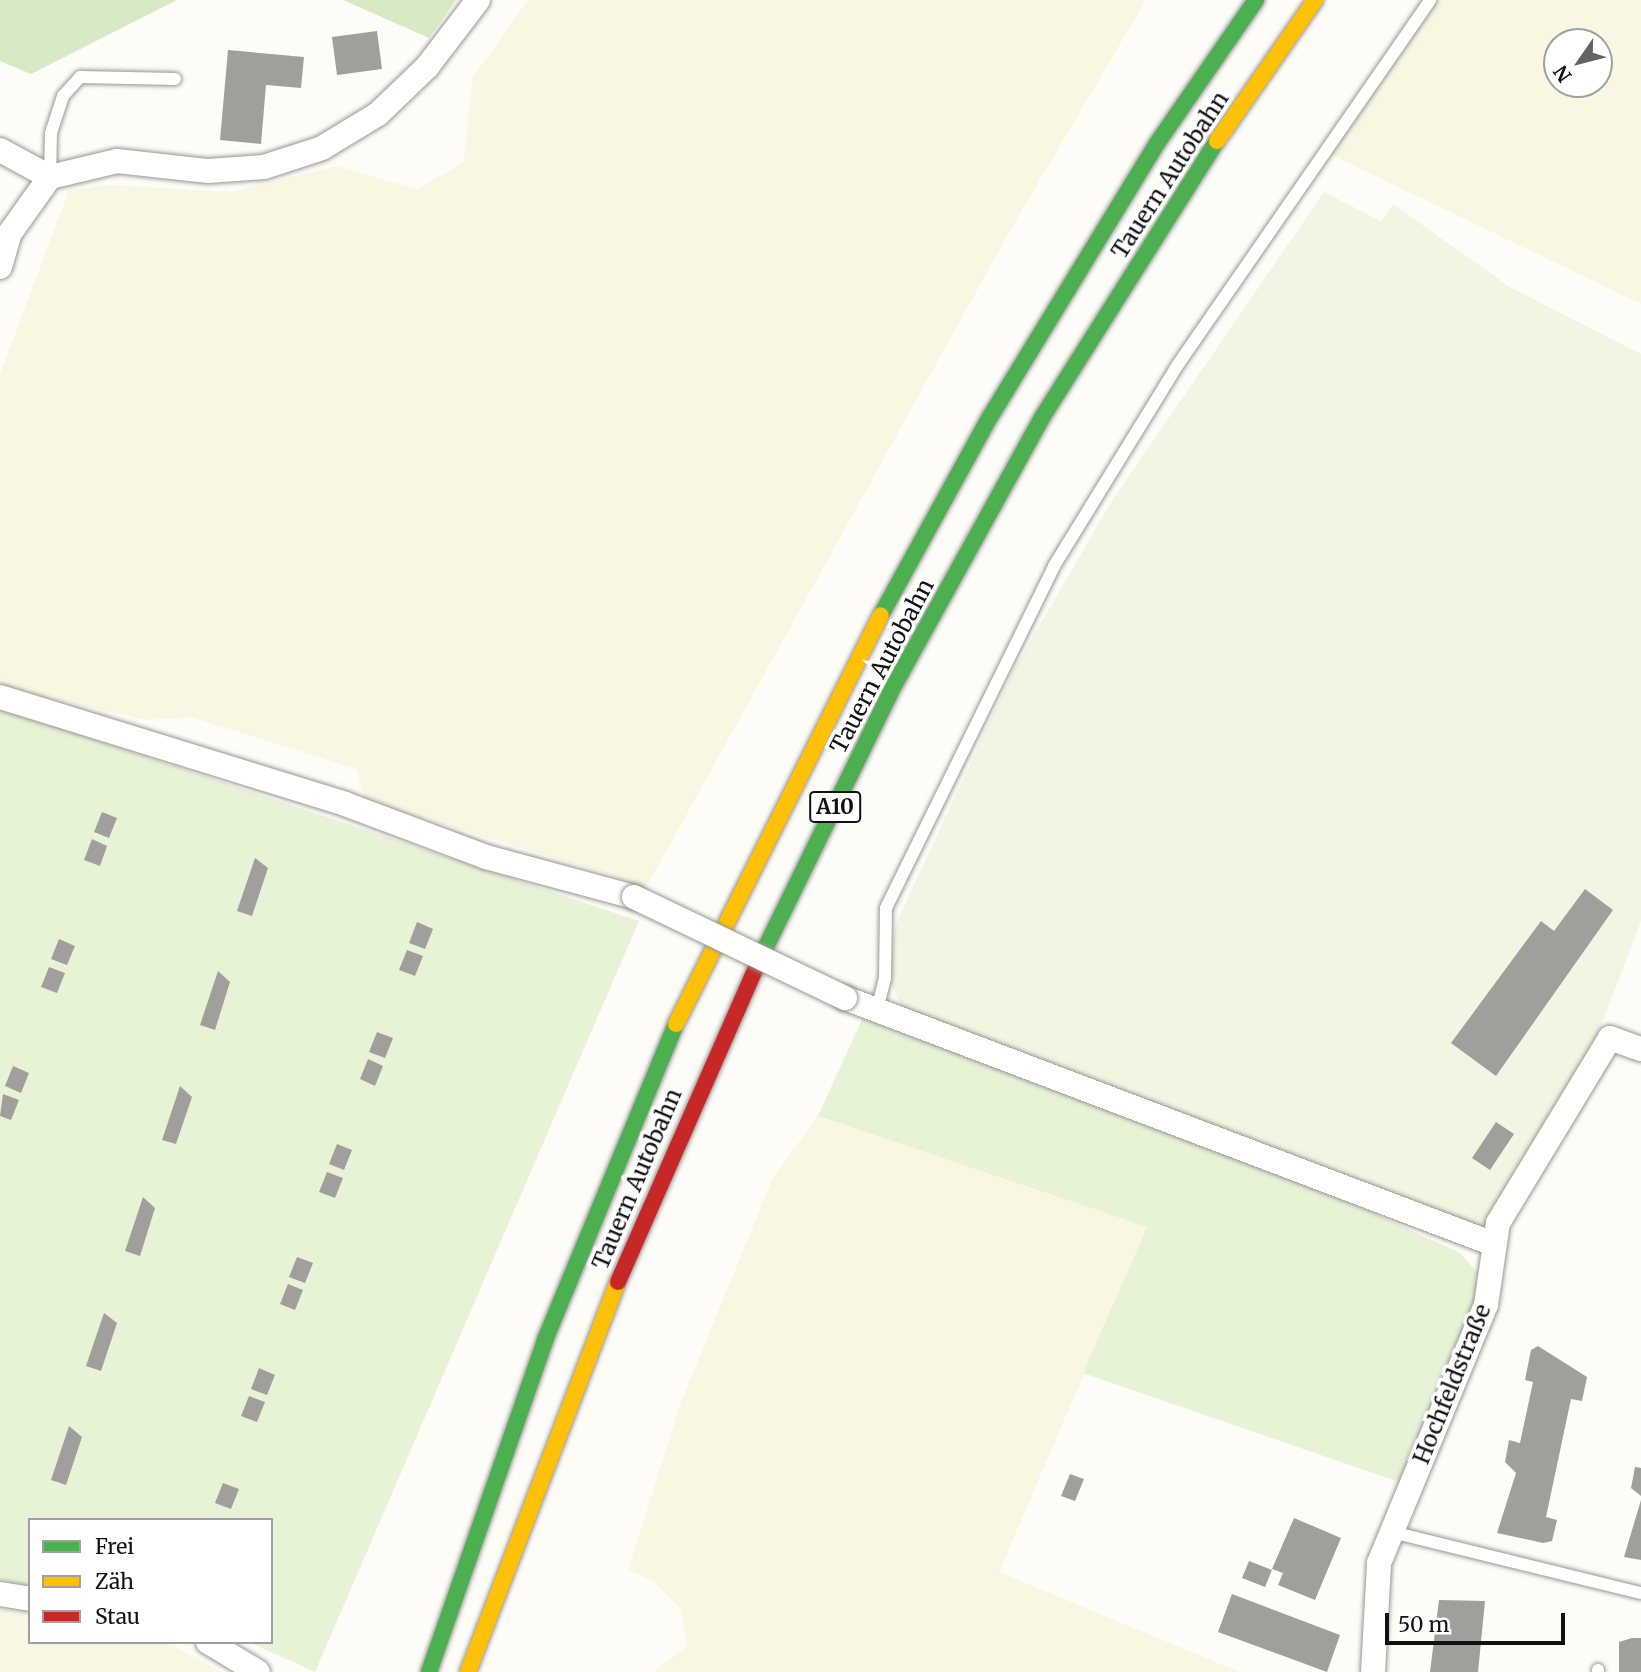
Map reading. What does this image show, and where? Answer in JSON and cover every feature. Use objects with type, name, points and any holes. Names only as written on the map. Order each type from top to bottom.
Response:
[{"type":"highway","name":"Tauern Autobahn","points":[[429,1672],[545,1340],[681,1013],[832,703],[990,417],[1158,142],[1256,0]]},
{"type":"highway","name":"Tauern Autobahn","points":[[468,1672],[594,1337],[718,1046],[890,693],[1043,416],[1212,148],[1315,0]]},
{"type":"street","points":[[0,267],[10,233],[50,177],[117,161],[208,171],[264,167],[322,148],[378,114],[428,67],[478,0]]},
{"type":"street","points":[[0,150],[50,177]]},
{"type":"street","points":[[0,698],[345,804],[486,857],[634,897],[845,998],[1491,1242]]},
{"type":"street","name":"Hochfeldstraße","points":[[1373,1672],[1379,1563],[1486,1305],[1491,1242],[1557,1116],[1610,1038],[1641,1049]]},
{"type":"street","points":[[0,1594],[28,1599]]},
{"type":"street","points":[[211,1644],[258,1672]]},
{"type":"lane","points":[[877,1010],[885,979],[886,908],[1054,566],[1179,363],[1430,0]]},
{"type":"lane","points":[[50,177],[51,133],[62,96],[80,77],[175,79]]},
{"type":"lane","points":[[1392,1532],[1641,1593]]},
{"type":"shaded area","points":[[528,0],[1146,0],[1011,229],[647,886],[366,801],[356,769],[191,717],[146,720],[0,687],[0,374],[69,190],[109,185],[232,192],[336,166],[417,189],[463,163],[473,77]]},
{"type":"shaded area","points":[[1438,0],[1641,0],[1641,304],[1332,155]]},
{"type":"shaded area","points":[[817,1116],[1147,1227],[999,1572],[1240,1672],[653,1672],[687,1646],[681,1610],[653,1581],[628,1570],[681,1402],[772,1180]]},
{"type":"shaded area","points":[[0,1609],[28,1614],[28,1644],[172,1644],[221,1672],[0,1672]]},
{"type":"green space","points":[[0,0],[177,0],[31,74],[0,61]]},
{"type":"green space","points":[[343,0],[456,0],[429,38]]},
{"type":"green space","points":[[1324,192],[1381,221],[1393,204],[1511,288],[1641,354],[1641,921],[1599,1031],[1480,1239],[904,1013],[889,978],[895,926],[1013,671],[1113,499]]},
{"type":"green space","points":[[0,708],[639,921],[315,1672],[253,1644],[273,1644],[273,1518],[28,1518],[28,1586],[0,1580]]},
{"type":"green space","points":[[863,1017],[1230,1147],[1460,1253],[1477,1272],[1477,1295],[1399,1482],[1083,1373],[1147,1227],[818,1116]]},
{"type":"building","points":[[377,31],[382,69],[337,75],[332,37]]},
{"type":"building","points":[[228,50],[304,57],[301,88],[266,85],[261,144],[220,140]]},
{"type":"building","points":[[102,812],[117,818],[109,838],[94,832]]},
{"type":"building","points":[[92,839],[107,846],[100,866],[84,860]]},
{"type":"building","points":[[255,858],[268,868],[252,916],[237,911]]},
{"type":"building","points":[[1585,889],[1613,910],[1496,1076],[1451,1043],[1541,921],[1554,931]]},
{"type":"building","points":[[417,922],[433,929],[425,949],[409,943]]},
{"type":"building","points":[[59,939],[75,946],[67,965],[51,959]]},
{"type":"building","points":[[407,950],[423,956],[415,976],[399,970]]},
{"type":"building","points":[[49,967],[65,973],[57,993],[41,987]]},
{"type":"building","points":[[218,971],[230,982],[215,1030],[200,1025]]},
{"type":"building","points":[[377,1032],[393,1038],[385,1058],[369,1052]]},
{"type":"building","points":[[368,1059],[383,1066],[375,1086],[360,1079]]},
{"type":"building","points":[[13,1066],[29,1073],[21,1093],[5,1086]]},
{"type":"building","points":[[180,1086],[192,1097],[176,1144],[162,1140]]},
{"type":"building","points":[[3,1094],[19,1100],[11,1120],[0,1116]]},
{"type":"building","points":[[1496,1122],[1514,1134],[1490,1170],[1472,1158]]},
{"type":"building","points":[[337,1144],[352,1150],[344,1170],[329,1164]]},
{"type":"building","points":[[327,1172],[343,1178],[335,1198],[319,1192]]},
{"type":"building","points":[[143,1197],[155,1208],[140,1256],[125,1251]]},
{"type":"building","points":[[297,1257],[313,1263],[305,1283],[289,1277]]},
{"type":"building","points":[[288,1284],[303,1290],[295,1310],[280,1304]]},
{"type":"building","points":[[104,1313],[117,1323],[101,1371],[86,1366]]},
{"type":"building","points":[[1538,1346],[1587,1377],[1582,1401],[1571,1399],[1546,1517],[1557,1520],[1552,1541],[1543,1543],[1497,1533],[1516,1473],[1505,1462],[1509,1440],[1520,1443],[1533,1382],[1525,1380],[1531,1350]]},
{"type":"building","points":[[259,1368],[275,1375],[267,1395],[251,1389]]},
{"type":"building","points":[[249,1396],[265,1402],[257,1422],[241,1416]]},
{"type":"building","points":[[69,1426],[82,1437],[66,1485],[51,1480]]},
{"type":"building","points":[[1635,1467],[1641,1468],[1641,1496],[1631,1488]]},
{"type":"building","points":[[1070,1474],[1084,1479],[1075,1501],[1061,1496]]},
{"type":"building","points":[[223,1483],[239,1489],[231,1509],[215,1503]]},
{"type":"building","points":[[1641,1500],[1641,1560],[1624,1557]]},
{"type":"building","points":[[1294,1518],[1341,1538],[1315,1600],[1278,1585],[1283,1573],[1272,1569]]},
{"type":"building","points":[[1249,1561],[1272,1570],[1265,1587],[1242,1578]]},
{"type":"building","points":[[1232,1594],[1340,1635],[1327,1672],[1218,1632]]},
{"type":"building","points":[[1439,1600],[1485,1601],[1478,1672],[1430,1672]]},
{"type":"building","points":[[1641,1638],[1641,1672],[1619,1672],[1619,1642]]},
{"type":"traffic: fast","points":[[881,615],[990,417],[1158,142],[1256,0]]},
{"type":"traffic: fast","points":[[757,965],[890,693],[1043,416],[1217,141]]},
{"type":"traffic: fast","points":[[429,1672],[545,1340],[676,1024]]},
{"type":"traffic: slow","points":[[1217,141],[1315,0]]},
{"type":"traffic: slow","points":[[676,1024],[881,615]]},
{"type":"traffic: slow","points":[[468,1672],[618,1282]]},
{"type":"traffic: jam","points":[[618,1282],[757,965]]}]
